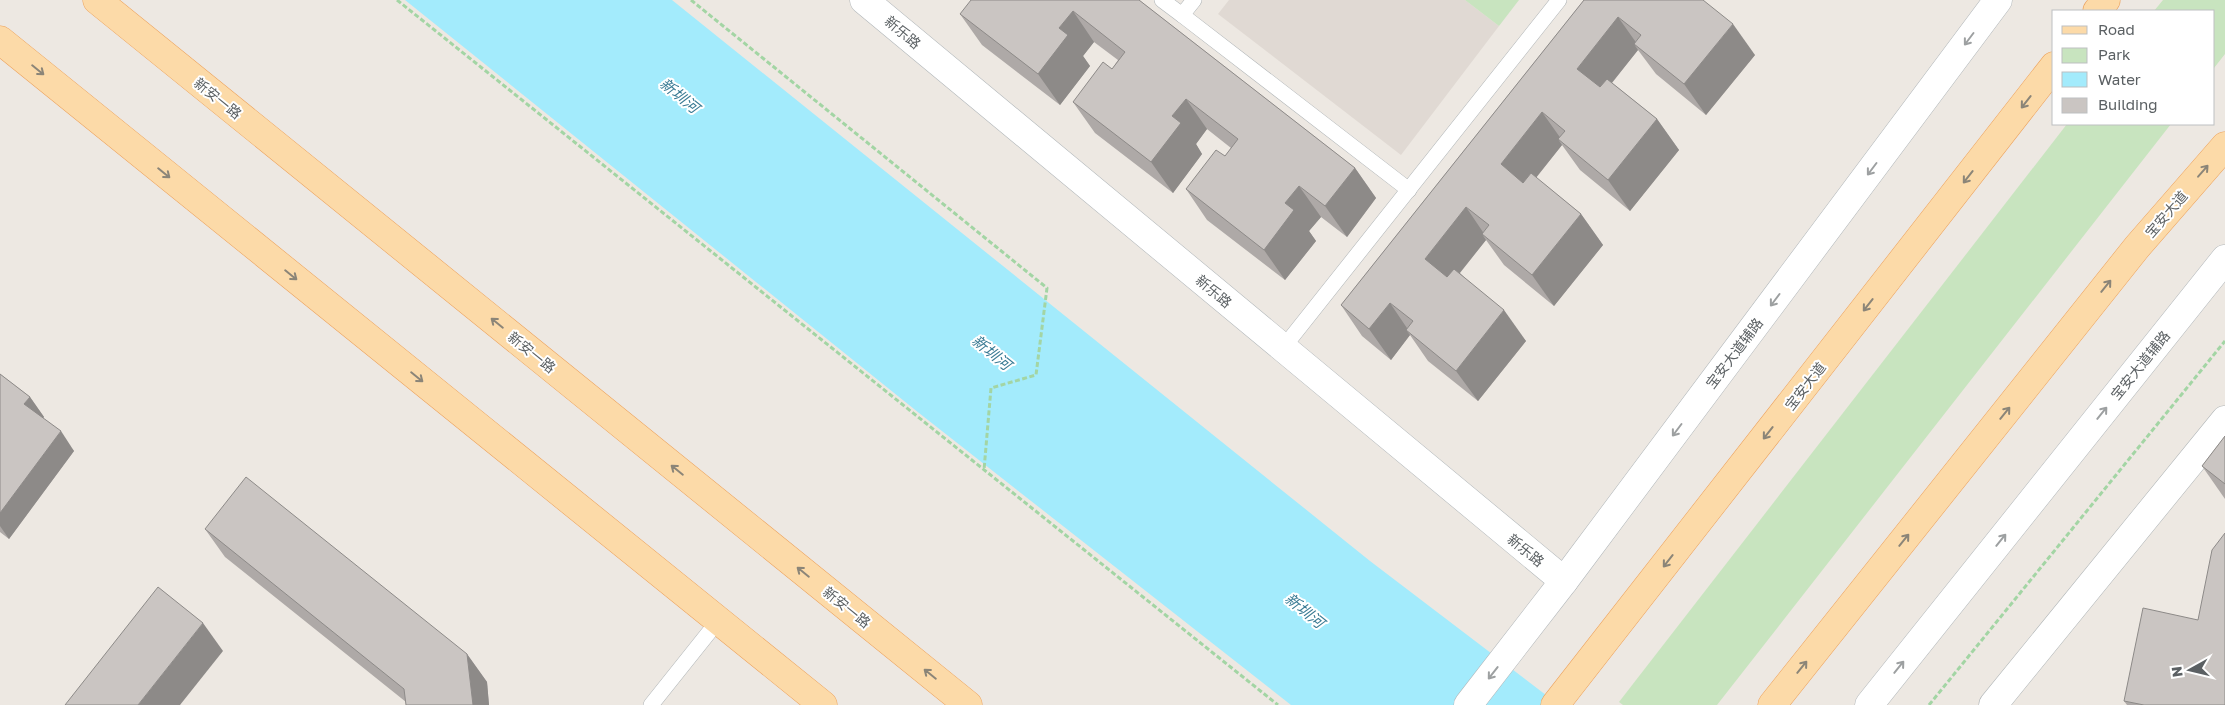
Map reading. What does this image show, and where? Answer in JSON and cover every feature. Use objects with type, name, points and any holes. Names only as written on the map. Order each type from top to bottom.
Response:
[{"type":"main road","name":"新安一路","points":[[97,0],[968,705]]},
{"type":"main road","name":"宝安大道辅路","points":[[1468,705],[1564,581],[1998,0]]},
{"type":"main road","points":[[2098,10],[2106,0]]},
{"type":"main road","name":"新乐路","points":[[878,4],[1283,348],[1564,581]]},
{"type":"main road","points":[[1,42],[718,621]]},
{"type":"main road","name":"宝安大道","points":[[1555,705],[2052,69]]},
{"type":"main road","name":"宝安大道","points":[[1772,705],[2137,247],[2225,146]]},
{"type":"main road","name":"宝安大道辅路","points":[[1869,705],[2214,284],[2225,259]]},
{"type":"main road","points":[[1993,705],[2225,420]]},
{"type":"main road","points":[[763,656],[823,705]]},
{"type":"lane","points":[[1162,0],[1409,190]]},
{"type":"lane","points":[[1182,15],[1194,0]]},
{"type":"lane","points":[[1283,348],[1559,0]]},
{"type":"lane","points":[[651,705],[718,621],[763,656]]},
{"type":"path","points":[[397,0],[1278,705]]},
{"type":"path","points":[[691,0],[1047,288],[1036,375],[992,388],[984,468]]},
{"type":"path","points":[[1929,705],[2225,342]]},
{"type":"shaded area","points":[[1229,0],[1465,0],[1499,26],[1401,155],[1218,14]]},
{"type":"green space","points":[[1465,0],[1519,0],[1499,26]]},
{"type":"green space","points":[[2163,0],[2225,0],[2225,54],[2215,67],[2215,10],[2155,10]]},
{"type":"green space","points":[[2066,125],[2170,125],[1717,705],[1623,705],[1619,702]]},
{"type":"water","name":"新圳河","points":[[405,0],[672,0],[1370,561],[1559,705],[1291,705],[919,413]]},
{"type":"building","points":[[971,0],[1139,0],[1355,168],[1325,206],[1299,186],[1285,203],[1294,210],[1264,250],[1186,189],[1216,150],[1225,156],[1238,139],[1186,99],[1172,116],[1181,123],[1151,162],[1073,102],[1103,62],[1112,69],[1125,52],[1073,11],[1059,28],[1068,35],[1038,74],[960,14]]},
{"type":"building","points":[[1584,0],[1703,0],[1733,24],[1684,84],[1634,44],[1641,35],[1618,17],[1577,69],[1600,87],[1607,79],[1657,119],[1608,180],[1558,139],[1565,131],[1542,112],[1501,164],[1523,183],[1531,173],[1581,214],[1532,275],[1482,234],[1489,225],[1466,207],[1425,259],[1447,277],[1454,269],[1504,310],[1456,371],[1406,330],[1413,321],[1390,303],[1369,329],[1341,305]]},
{"type":"building","points":[[0,374],[30,397],[24,404],[61,431],[0,513]]},
{"type":"building","points":[[2225,436],[2225,484],[2202,466]]},
{"type":"building","points":[[246,477],[467,654],[473,705],[406,705],[404,689],[205,529]]},
{"type":"building","points":[[2225,533],[2225,705],[2144,705],[2124,701],[2143,608],[2198,620],[2212,550]]},
{"type":"building","points":[[158,587],[203,623],[138,705],[65,705]]}]
